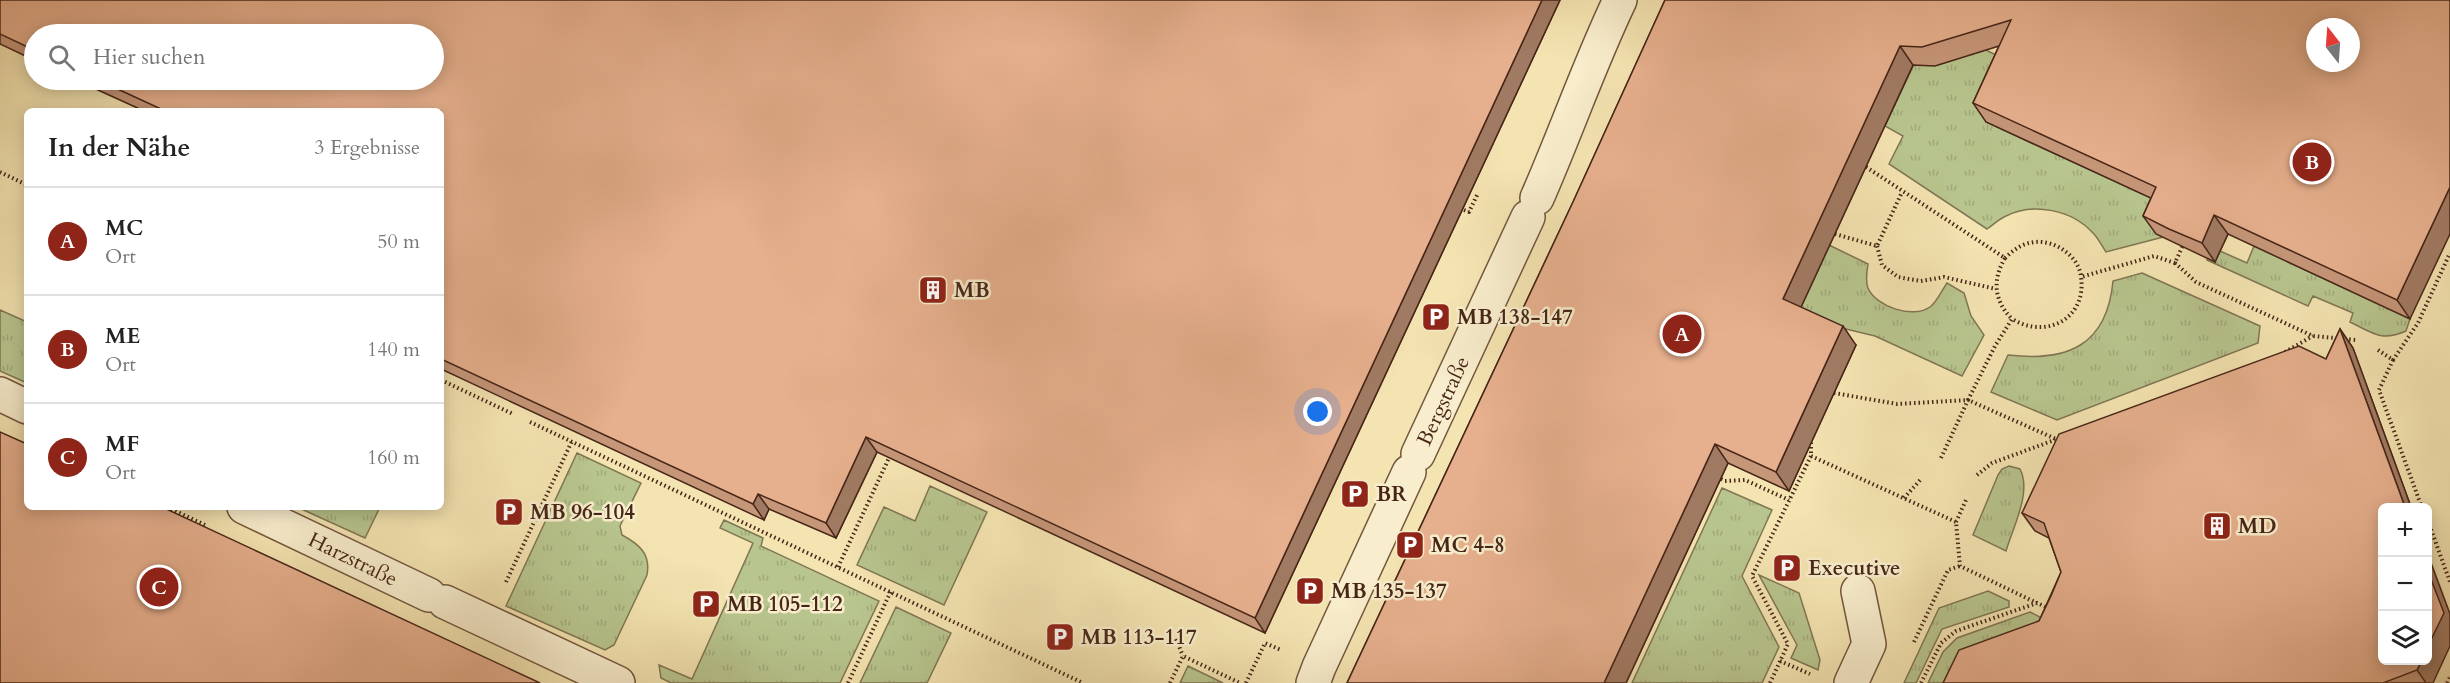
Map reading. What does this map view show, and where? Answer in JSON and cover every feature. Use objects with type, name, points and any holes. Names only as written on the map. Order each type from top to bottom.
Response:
[{"type":"lane","name":"Bergstraße","points":[[1313,683],[1532,207],[1566,130],[1591,61],[1620,0]]},
{"type":"lane","points":[[0,394],[24,406]]},
{"type":"lane","name":"Harzstraße","points":[[250,510],[618,683]]},
{"type":"lane","points":[[1851,683],[1869,644],[1858,591]]},
{"type":"path","points":[[1866,167],[2005,258]]},
{"type":"path","points":[[0,172],[24,184]]},
{"type":"path","points":[[1902,192],[1877,246],[1882,265],[1898,277],[1921,281],[1944,277],[1996,289]]},
{"type":"path","points":[[1464,210],[1469,213],[1478,193]]},
{"type":"path","points":[[1835,234],[1877,246]]},
{"type":"path","points":[[2175,263],[2187,238]]},
{"type":"path","points":[[2035,242],[2050,243],[2063,249],[2074,260],[2081,277],[2079,302],[2071,315],[2045,328],[2030,327],[2012,319],[2000,304],[1996,289],[1997,276],[2005,258],[2020,246],[2035,242]]},
{"type":"path","points":[[2421,503],[2379,390],[2393,360],[2418,322],[2450,253]]},
{"type":"path","points":[[2081,277],[2154,256],[2175,263],[2196,282],[2313,336],[2356,340]]},
{"type":"path","points":[[1941,458],[1995,345],[2012,319]]},
{"type":"path","points":[[2278,356],[2313,336]]},
{"type":"path","points":[[2378,350],[2393,360]]},
{"type":"path","points":[[444,381],[513,414]]},
{"type":"path","points":[[1834,393],[1896,404],[1968,400],[2057,439]]},
{"type":"path","points":[[530,422],[1083,683]]},
{"type":"path","points":[[1977,475],[1992,464],[2068,435]]},
{"type":"path","points":[[488,622],[572,441]]},
{"type":"path","points":[[1770,683],[1788,644],[1752,576],[1811,456],[1811,441]]},
{"type":"path","points":[[1811,456],[1956,522]]},
{"type":"path","points":[[838,567],[889,458]]},
{"type":"path","points":[[1721,479],[1725,481],[1745,480],[1789,500]]},
{"type":"path","points":[[1903,498],[1922,479]]},
{"type":"path","points":[[1960,566],[1956,522],[1966,500]]},
{"type":"path","points":[[2432,534],[2450,582]]},
{"type":"path","points":[[1909,652],[1948,570],[1960,566],[2055,611]]},
{"type":"path","points":[[848,683],[891,591]]},
{"type":"path","points":[[1921,683],[1941,643],[1956,631],[2037,603]]},
{"type":"path","points":[[1176,639],[1183,656],[1239,683]]},
{"type":"path","points":[[1170,683],[1183,656]]},
{"type":"path","points":[[1780,661],[1820,679]]},
{"type":"path","points":[[2447,683],[2450,677]]},
{"type":"green space","points":[[1967,41],[2013,63],[1986,122],[2179,211],[2167,236],[2106,252],[2095,235],[2084,225],[2064,214],[2040,209],[2017,212],[2003,217],[1987,229],[1889,164],[1903,136],[1885,126],[1915,62],[1932,65],[1945,62],[1951,59]]},
{"type":"green space","points":[[1829,245],[1868,264],[1866,279],[1868,288],[1872,295],[1887,306],[1914,312],[1923,310],[1930,307],[1947,283],[1964,293],[1971,316],[1984,335],[1962,376],[1875,336],[1796,317]]},
{"type":"green space","points":[[2254,246],[2410,319],[2406,331],[2390,336],[2371,333],[2350,322],[2353,313],[2313,296],[2308,306],[2207,260],[2211,247],[2247,263]]},
{"type":"green space","points":[[2142,273],[2260,326],[2258,343],[2057,420],[1991,392],[2008,355],[2048,356],[2066,352],[2080,345],[2093,335],[2102,321],[2109,303],[2113,281]]},
{"type":"green space","points":[[0,310],[24,321],[24,382],[0,371]]},
{"type":"green space","points":[[577,453],[641,483],[620,526],[622,535],[634,542],[645,555],[647,575],[614,645],[605,650],[506,606]]},
{"type":"green space","points":[[2009,466],[2020,469],[2024,488],[2020,510],[2006,551],[1973,535],[1998,475],[2002,469]]},
{"type":"green space","points":[[930,486],[987,512],[944,605],[857,565],[884,507],[915,521]]},
{"type":"green space","points":[[1722,488],[1772,510],[1742,576],[1779,647],[1762,683],[1632,683]]},
{"type":"green space","points":[[304,510],[379,510],[365,538]]},
{"type":"green space","points":[[724,520],[763,538],[761,546],[879,601],[840,683],[671,683],[661,678],[659,665],[692,679],[753,543],[720,528]]},
{"type":"green space","points":[[1759,575],[1799,593],[1820,660],[1818,670],[1791,658],[1797,645]]},
{"type":"green space","points":[[1988,591],[2009,601],[2009,607],[1942,629],[1916,683],[1904,683],[1939,608]]},
{"type":"green space","points":[[896,607],[951,633],[927,683],[860,683]]},
{"type":"green space","points":[[2030,612],[2058,626],[1965,683],[1928,683],[1943,652],[1957,638]]},
{"type":"green space","points":[[1188,666],[1223,683],[1180,683]]},
{"type":"building","name":"MB","points":[[0,0],[1542,0],[1255,618],[866,437],[826,523],[758,494],[753,504],[444,360],[444,108],[159,108],[120,90],[444,90],[444,24],[24,24],[24,45],[0,34]]},
{"type":"building","points":[[1665,0],[2450,0],[2450,187],[2397,300],[2214,215],[2202,243],[2169,229],[2143,216],[2156,187],[1973,103],[2011,20],[1922,47],[1900,46],[1783,299],[1843,326],[1776,472],[1715,444],[1604,683],[1347,683],[1573,202]]},
{"type":"building","name":"MD","points":[[2340,329],[2404,503],[2378,503],[2378,665],[2420,665],[2417,670],[2383,683],[1943,683],[1959,650],[2039,621],[2051,596],[2061,572],[2044,523],[2022,513],[2059,434],[2299,346],[2326,359]]},
{"type":"building","points":[[0,432],[24,443],[24,510],[168,510],[540,683],[0,683]]},
{"type":"building","points":[[2432,582],[2444,613],[2432,638]]},
{"type":"place","name":"ME","points":[[2312,162]]},
{"type":"place","name":"MB","points":[[933,290]]},
{"type":"place","name":"MB 138-147","points":[[1436,317]]},
{"type":"place","name":"MC","points":[[1682,334]]},
{"type":"place","name":"BR","points":[[1355,494]]},
{"type":"place","name":"MB 96-104","points":[[509,512]]},
{"type":"place","name":"MD","points":[[2217,526]]},
{"type":"place","name":"MC 4-8","points":[[1410,545]]},
{"type":"place","name":"Executive","points":[[1787,568]]},
{"type":"place","name":"MF","points":[[159,587]]},
{"type":"place","name":"MB 135-137","points":[[1310,591]]},
{"type":"place","name":"MB 105-112","points":[[706,604]]},
{"type":"place","name":"MB 113-117","points":[[1060,637]]}]
